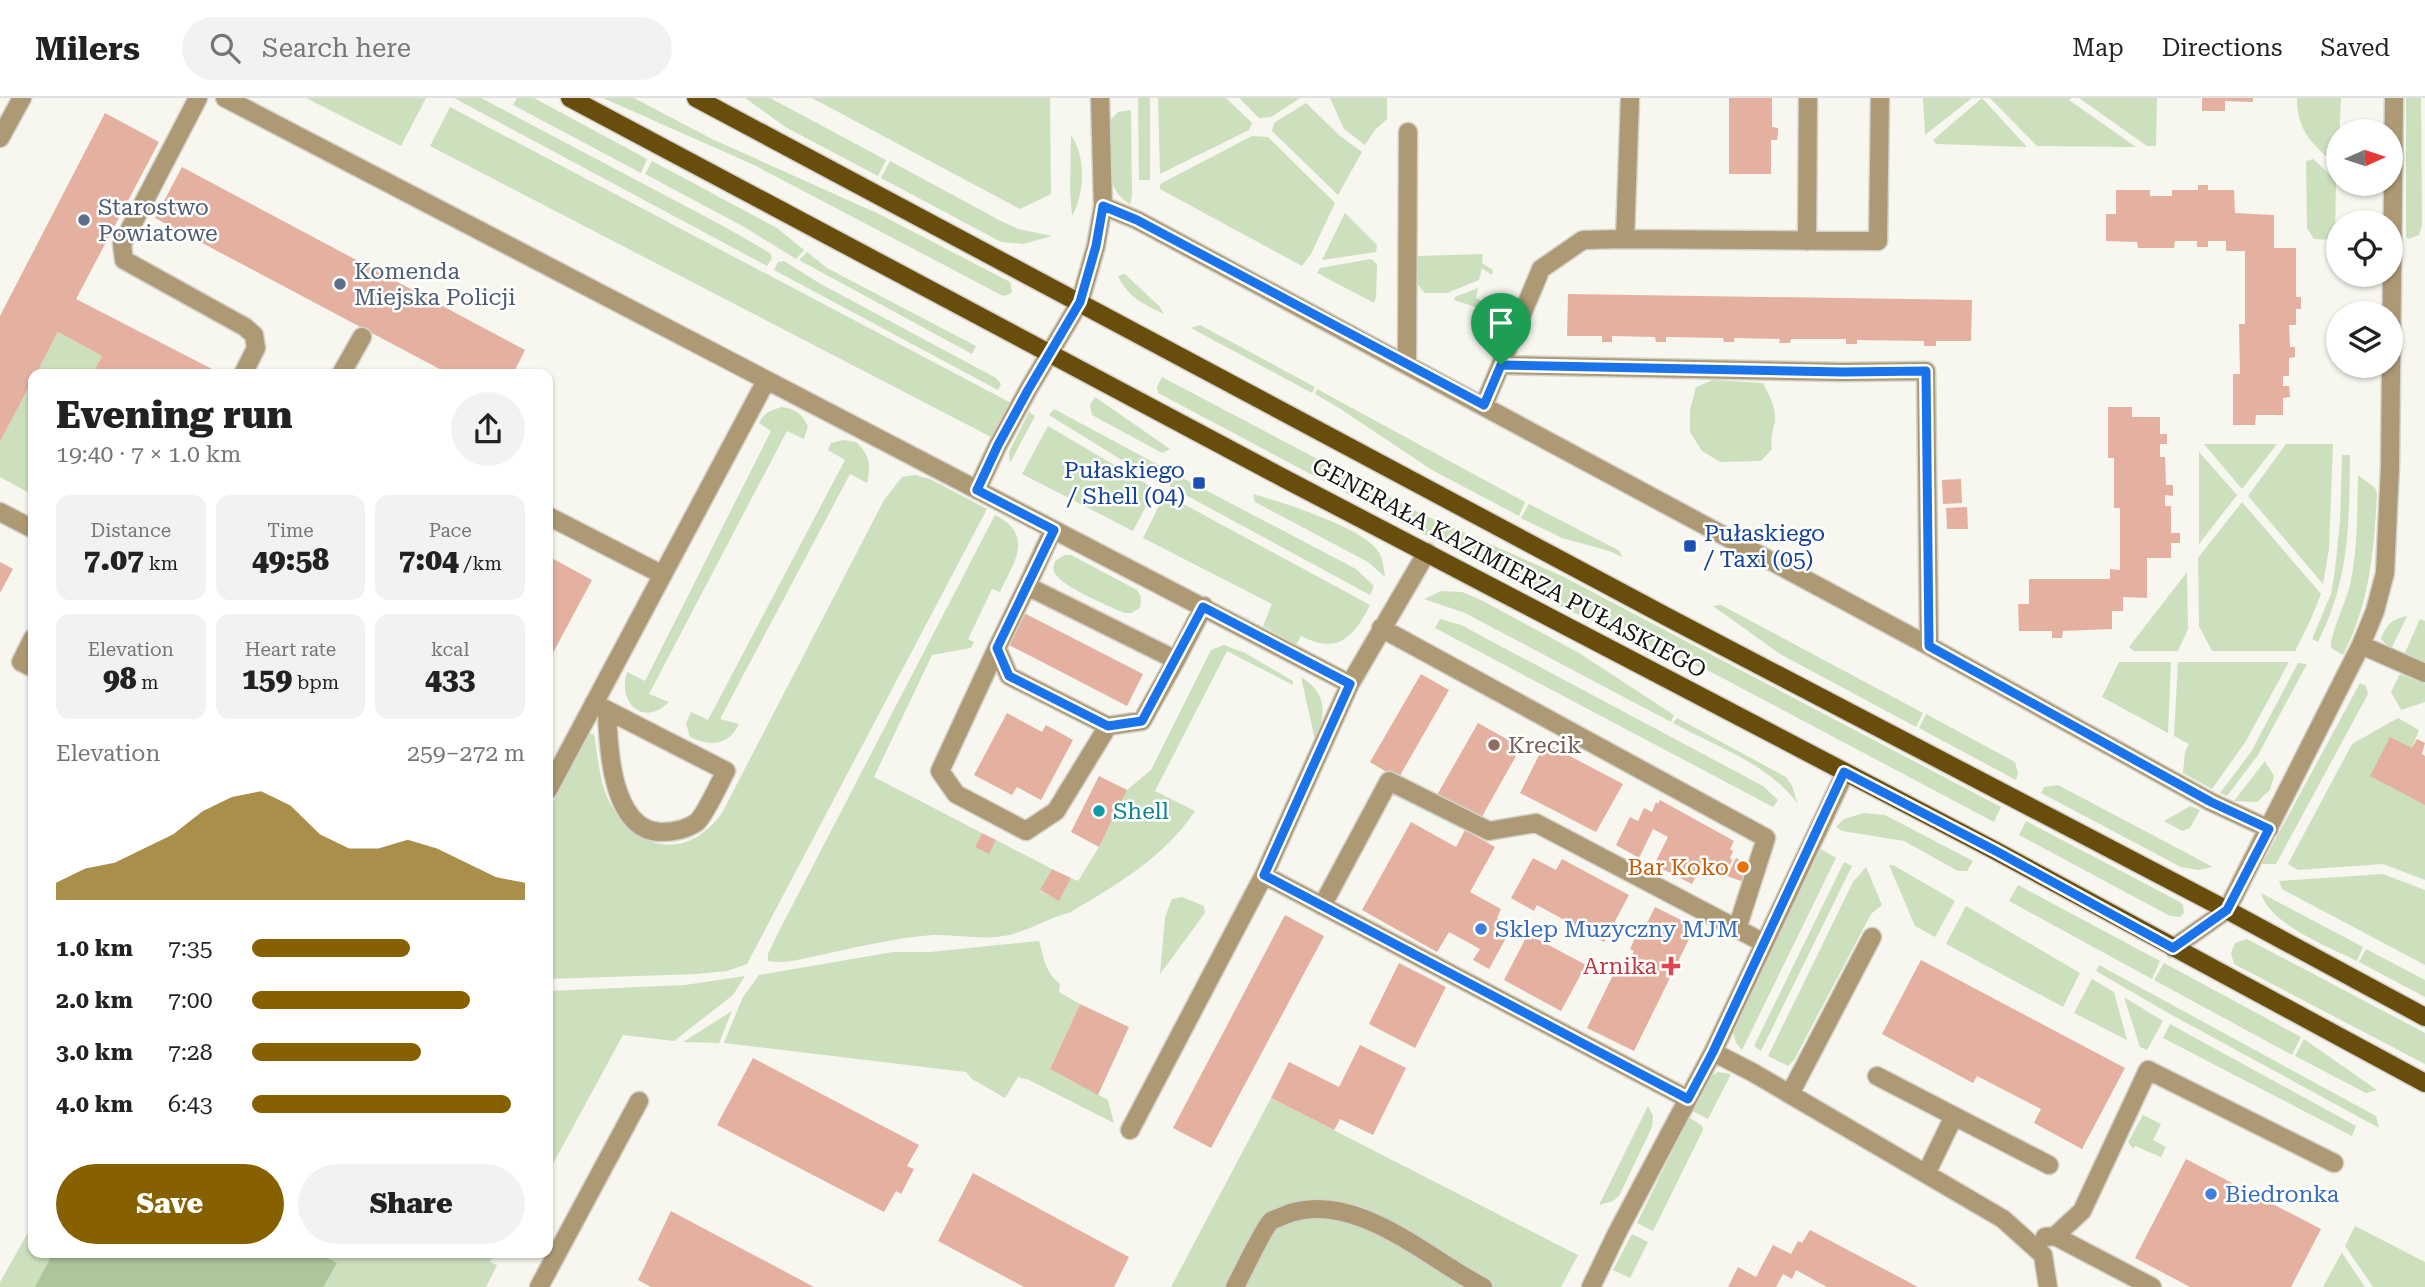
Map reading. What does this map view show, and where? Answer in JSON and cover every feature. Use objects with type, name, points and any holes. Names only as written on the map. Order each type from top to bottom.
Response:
[{"type":"main road","name":"GENERAŁA KAZIMIERZA PUŁASKIEGO","points":[[570,98],[1087,374],[1996,851],[2425,1083]]},
{"type":"main road","name":"GENERAŁA KAZIMIERZA PUŁASKIEGO","points":[[696,98],[1683,625],[2227,910],[2425,1017]]},
{"type":"street","points":[[0,138],[22,98]]},
{"type":"street","points":[[198,98],[121,244],[124,260],[245,327],[254,335],[256,348],[246,369]]},
{"type":"street","points":[[225,98],[1350,684]]},
{"type":"street","points":[[977,490],[998,445],[1080,302],[1096,246],[1103,206],[1100,98]]},
{"type":"street","points":[[1626,239],[1630,98]]},
{"type":"street","points":[[1807,241],[1808,98]]},
{"type":"street","points":[[1484,405],[1541,269],[1583,240],[1878,241],[1880,98]]},
{"type":"street","points":[[2173,948],[2227,910],[2361,645],[2375,611],[2385,573],[2390,467],[2394,98]]},
{"type":"street","points":[[1407,363],[1408,132]]},
{"type":"street","points":[[1103,206],[1137,220],[1407,363],[2211,802],[2269,829]]},
{"type":"street","points":[[344,369],[362,337]]},
{"type":"street","points":[[1501,365],[1843,372],[1926,371],[1929,646]]},
{"type":"street","points":[[553,782],[600,707],[663,575],[766,381]]},
{"type":"street","points":[[0,512],[28,526]]},
{"type":"street","points":[[553,519],[663,575]]},
{"type":"street","points":[[1054,530],[940,771],[956,794],[1026,831],[1056,811],[1108,726]]},
{"type":"street","points":[[1130,1130],[1264,875],[1350,684],[1427,552]]},
{"type":"street","points":[[1027,586],[1176,660]]},
{"type":"street","points":[[997,648],[1009,676],[1108,726],[1142,721],[1203,607]]},
{"type":"street","points":[[1381,628],[1766,838],[1737,929]]},
{"type":"street","points":[[2361,645],[2425,673]]},
{"type":"street","points":[[28,648],[21,662],[28,666]]},
{"type":"street","points":[[600,707],[726,771],[698,821],[676,832],[652,832],[637,821],[617,792],[600,707]]},
{"type":"street","points":[[1591,1287],[1713,1052],[1844,772]]},
{"type":"street","points":[[1322,906],[1390,781],[1489,831],[1536,824],[1764,943]]},
{"type":"street","points":[[1264,875],[1688,1099]]},
{"type":"street","points":[[1790,1094],[1872,937]]},
{"type":"street","points":[[1713,1052],[2003,1219],[2043,1255],[2048,1287]]},
{"type":"street","points":[[2026,1240],[2055,1236],[2082,1211],[2148,1070],[2334,1163]]},
{"type":"street","points":[[1877,1076],[2049,1165]]},
{"type":"street","points":[[539,1287],[639,1101]]},
{"type":"street","points":[[1926,1174],[1954,1116]]},
{"type":"street","points":[[1235,1287],[1270,1222],[1300,1209],[1335,1209],[1397,1234],[1454,1280],[1483,1287]]},
{"type":"street","points":[[2055,1236],[2152,1287]]},
{"type":"green space","points":[[306,98],[426,98],[401,146]]},
{"type":"green space","points":[[454,98],[481,98],[725,227],[770,253],[772,258],[767,266]]},
{"type":"green space","points":[[517,98],[534,98],[647,159],[641,173],[513,105]]},
{"type":"green space","points":[[603,98],[634,98],[712,139],[879,214],[1010,282],[1012,291],[1003,296],[754,165]]},
{"type":"green space","points":[[745,98],[770,98],[886,160],[878,176],[787,128]]},
{"type":"green space","points":[[812,98],[1050,98],[1051,194],[1020,209]]},
{"type":"green space","points":[[1138,98],[1150,98],[1150,180],[1139,180]]},
{"type":"green space","points":[[1158,98],[1226,98],[1252,123],[1249,130],[1160,174]]},
{"type":"green space","points":[[1239,98],[1300,98],[1271,117],[1259,118]]},
{"type":"green space","points":[[1330,98],[1387,98],[1387,119],[1374,131],[1365,145],[1344,129]]},
{"type":"green space","points":[[1923,98],[1972,98],[1925,135]]},
{"type":"green space","points":[[1982,98],[2027,147],[1936,144],[1933,140]]},
{"type":"green space","points":[[1990,98],[2072,98],[2069,100],[2136,147],[2037,146]]},
{"type":"green space","points":[[2079,98],[2157,98],[2156,146],[2147,146]]},
{"type":"green space","points":[[2297,98],[2341,98],[2340,119],[2326,119],[2326,156],[2314,145],[2304,129]]},
{"type":"green space","points":[[2406,98],[2421,98],[2422,225],[2419,235],[2408,239],[2406,237]]},
{"type":"green space","points":[[1306,103],[1340,136],[1362,152],[1338,195],[1272,131],[1274,123]]},
{"type":"green space","points":[[450,107],[1011,403],[993,438],[430,146]]},
{"type":"green space","points":[[1131,110],[1130,204],[1115,188],[1111,178],[1109,154],[1111,119],[1118,112]]},
{"type":"green space","points":[[1071,135],[1079,153],[1082,175],[1079,197],[1072,216],[1070,189]]},
{"type":"green space","points":[[1252,136],[1268,137],[1335,203],[1311,254],[1302,266],[1160,189],[1160,184]]},
{"type":"green space","points":[[2313,159],[2326,171],[2326,196],[2336,196],[2336,210],[2326,210],[2326,240],[2314,239],[2307,228],[2306,161]]},
{"type":"green space","points":[[652,161],[777,228],[804,250],[796,259],[746,228],[645,174]]},
{"type":"green space","points":[[890,161],[1018,229],[1052,236],[1023,244],[1001,242],[881,178]]},
{"type":"green space","points":[[1345,213],[1377,245],[1376,252],[1322,260]]},
{"type":"green space","points":[[807,252],[827,268],[976,346],[972,354],[799,260]]},
{"type":"green space","points":[[1483,254],[1482,263],[1493,270],[1492,275],[1482,268],[1479,280],[1447,293],[1425,293],[1418,285],[1418,256]]},
{"type":"green space","points":[[1371,259],[1377,264],[1374,303],[1317,273],[1320,268]]},
{"type":"green space","points":[[784,261],[819,283],[996,378],[1001,384],[998,390],[774,270],[778,262]]},
{"type":"green space","points":[[1125,274],[1164,314],[1131,294],[1118,276]]},
{"type":"green space","points":[[1478,288],[1476,298],[1489,305],[1487,315],[1478,308],[1454,300],[1455,297]]},
{"type":"green space","points":[[1200,325],[1315,387],[1312,393],[1191,328]]},
{"type":"green space","points":[[58,332],[102,356],[95,369],[39,369]]},
{"type":"green space","points":[[1162,377],[1420,513],[1564,577],[2001,807],[1994,822],[1711,672],[1593,622],[1540,596],[1158,393],[1157,387]]},
{"type":"green space","points":[[1713,380],[1763,383],[1773,406],[1775,421],[1772,449],[1761,461],[1720,462],[1702,451],[1690,432],[1690,410],[1696,387]]},
{"type":"green space","points":[[28,389],[28,492],[0,477],[0,442]]},
{"type":"green space","points":[[1317,389],[1525,502],[1519,516],[1432,470],[1315,394]]},
{"type":"green space","points":[[1095,397],[1170,449],[1162,453],[1092,415],[1090,405]]},
{"type":"green space","points":[[782,407],[795,410],[803,418],[808,426],[804,439],[787,431],[649,694],[669,702],[659,709],[642,712],[629,702],[625,683],[627,672],[645,681],[771,431],[759,423],[768,412]]},
{"type":"green space","points":[[1054,409],[1166,469],[1157,482],[1049,415]]},
{"type":"green space","points":[[1029,412],[1035,416],[1010,463],[1009,452]]},
{"type":"green space","points":[[1048,426],[1155,489],[1133,531],[1022,474]]},
{"type":"green space","points":[[843,440],[856,442],[867,456],[867,483],[850,474],[720,719],[739,724],[735,731],[730,737],[712,743],[690,737],[686,724],[691,712],[708,720],[845,460],[828,450],[831,443]]},
{"type":"green space","points":[[2204,444],[2277,444],[2242,489]]},
{"type":"green space","points":[[2286,444],[2333,444],[2329,549],[2323,584],[2248,496]]},
{"type":"green space","points":[[2199,452],[2237,495],[2199,544]]},
{"type":"green space","points":[[2342,455],[2350,455],[2346,551],[2336,596],[2318,642],[2312,639],[2331,594],[2335,570]]},
{"type":"green space","points":[[1175,474],[1356,569],[1374,586],[1370,595],[1169,486]]},
{"type":"green space","points":[[915,475],[930,479],[987,509],[747,964],[727,971],[697,974],[553,979],[553,802],[588,733],[594,734],[606,795],[621,819],[634,832],[663,844],[679,844],[694,839],[708,828],[722,813],[884,500],[902,477]]},
{"type":"green space","points":[[2358,475],[2375,488],[2377,493],[2374,535],[2365,596],[2343,655],[2331,648],[2331,642],[2353,571]]},
{"type":"green space","points":[[1165,494],[1370,605],[1358,626],[1343,640],[1335,643],[1325,644],[1301,636],[1296,645],[1263,626],[1272,604],[1143,538]]},
{"type":"green space","points":[[1253,494],[1320,516],[1356,533],[1378,551],[1385,577],[1368,562],[1255,502]]},
{"type":"green space","points":[[2242,502],[2321,594],[2295,651],[2212,651],[2199,626],[2198,558]]},
{"type":"green space","points":[[1529,504],[1620,551],[1622,557],[1562,538],[1521,518]]},
{"type":"green space","points":[[995,515],[1015,531],[1018,540],[1018,550],[1011,570],[1000,592],[992,589],[968,639],[974,642],[971,648],[932,655],[874,777],[982,833],[975,847],[989,853],[996,840],[1052,869],[1040,891],[1059,900],[1071,878],[1078,881],[1099,847],[1127,790],[1151,770],[1211,650],[1224,645],[1245,653],[1293,681],[1293,685],[1227,651],[1155,791],[1195,811],[1183,828],[1154,857],[1069,913],[1003,936],[917,936],[795,960],[768,961],[768,954],[777,935]]},
{"type":"green space","points":[[1071,555],[1137,590],[1141,597],[1140,608],[1125,613],[1068,585],[1053,569],[1056,560]]},
{"type":"green space","points":[[2187,572],[2188,629],[2178,651],[2134,651],[2129,647]]},
{"type":"green space","points":[[1441,591],[1462,592],[1481,600],[1579,653],[1674,715],[1671,722],[1465,613],[1424,599]]},
{"type":"green space","points":[[1721,605],[1923,713],[1916,727],[1780,654],[1713,606]]},
{"type":"green space","points":[[2407,616],[2391,649],[2381,639],[2383,634],[2387,626]]},
{"type":"green space","points":[[1440,619],[1461,625],[1763,786],[1778,800],[1773,807],[1435,628]]},
{"type":"green space","points":[[2420,619],[2425,621],[2425,663],[2404,655]]},
{"type":"green space","points":[[2119,662],[2171,662],[2168,733],[2102,697]]},
{"type":"green space","points":[[2178,662],[2289,662],[2246,741],[2212,789],[2183,773],[2185,752],[2189,744],[2174,736]]},
{"type":"green space","points":[[2298,663],[2307,664],[2258,755],[2227,796],[2220,793],[2251,752]]},
{"type":"green space","points":[[2400,674],[2425,684],[2425,702],[2401,710],[2391,692]]},
{"type":"green space","points":[[1301,677],[1316,690],[1322,705],[1323,713],[1315,740]]},
{"type":"green space","points":[[2360,683],[2366,686],[2368,694],[2276,864],[2262,864]]},
{"type":"green space","points":[[1926,714],[2015,762],[2018,773],[2016,780],[1919,728]]},
{"type":"green space","points":[[1677,718],[1786,777],[1798,804],[1786,790],[1757,767],[1673,723]]},
{"type":"green space","points":[[2398,718],[2419,730],[2412,748],[2425,805],[2425,880],[2383,864],[2298,870],[2288,864],[2352,744]]},
{"type":"green space","points":[[2265,761],[2274,776],[2270,790],[2257,802],[2234,801]]},
{"type":"green space","points":[[2058,785],[2213,867],[2198,870],[2181,867],[2041,793],[2044,787]]},
{"type":"green space","points":[[2190,806],[2200,810],[2190,828],[2182,831],[2164,821]]},
{"type":"green space","points":[[1864,813],[1885,815],[1973,861],[1967,871],[1958,871],[1904,841],[1842,831],[1836,827],[1844,819]]},
{"type":"green space","points":[[2026,821],[2180,902],[2184,913],[2180,917],[2170,916],[2019,835]]},
{"type":"green space","points":[[1821,849],[1836,858],[1742,1050],[1736,1043],[1733,1030]]},
{"type":"green space","points":[[1844,862],[1852,866],[1761,1051],[1754,1046]]},
{"type":"green space","points":[[1889,865],[1955,901],[1935,937],[1915,926]]},
{"type":"green space","points":[[1866,867],[1882,905],[1871,914],[1794,1060],[1788,1066],[1768,1056],[1853,882]]},
{"type":"green space","points":[[2383,874],[2425,890],[2425,965],[2282,889],[2279,881]]},
{"type":"green space","points":[[2018,885],[2160,961],[2152,979],[2009,901]]},
{"type":"green space","points":[[2261,893],[2363,947],[2357,961],[2288,925],[2276,915]]},
{"type":"green space","points":[[1182,897],[1204,906],[1205,913],[1160,974],[1165,917],[1172,899]]},
{"type":"green space","points":[[1966,906],[2080,973],[2063,1007],[1946,944]]},
{"type":"green space","points":[[2247,939],[2425,1033],[2425,1064],[2234,964],[2231,953],[2235,943]]},
{"type":"green space","points":[[1039,941],[1048,970],[1060,984],[1059,992],[1080,1004],[1050,1069],[1108,1100],[1114,1123],[1018,1077],[1005,1098],[972,1079],[966,1072],[724,1043],[743,997],[759,975],[893,952],[930,952]]},
{"type":"green space","points":[[2366,949],[2425,980],[2425,997],[2359,962]]},
{"type":"green space","points":[[2164,963],[2301,1037],[2292,1055],[2154,980]]},
{"type":"green space","points":[[2099,965],[2376,1116],[2379,1128],[2096,971]]},
{"type":"green space","points":[[745,976],[733,995],[674,1041],[623,1035],[553,1164],[553,991],[685,985]]},
{"type":"green space","points":[[2092,979],[2114,992],[2127,1040],[2074,1013]]},
{"type":"green space","points":[[2124,997],[2163,1021],[2147,1050],[2140,1047]]},
{"type":"green space","points":[[732,1011],[719,1043],[683,1042]]},
{"type":"green space","points":[[2170,1024],[2356,1126],[2352,1136],[2163,1038]]},
{"type":"green space","points":[[2304,1039],[2377,1090],[2366,1093],[2295,1056]]},
{"type":"green space","points":[[1718,1072],[1731,1074],[1708,1119],[1692,1111],[1706,1079]]},
{"type":"green space","points":[[1271,1098],[1578,1255],[1561,1287],[1171,1287]]},
{"type":"green space","points":[[1648,1106],[1653,1116],[1652,1127],[1619,1196],[1599,1205]]},
{"type":"green space","points":[[2143,1115],[2161,1124],[2153,1140],[2166,1147],[2161,1157],[2135,1146],[2133,1149],[2128,1142]]},
{"type":"green space","points":[[1689,1117],[1702,1126],[1703,1130],[1653,1231],[1637,1223]]},
{"type":"green space","points":[[2355,1226],[2425,1262],[2425,1287],[2373,1287],[2345,1246]]},
{"type":"green space","points":[[28,1233],[28,1258],[492,1258],[490,1262],[497,1265],[486,1287],[0,1287],[0,1282]]},
{"type":"green space","points":[[1632,1234],[1648,1242],[1630,1278],[1613,1270]]},
{"type":"green space","points":[[2342,1253],[2365,1287],[2323,1287]]},
{"type":"green space","points":[[50,1258],[328,1258],[337,1263],[323,1287],[35,1287]]},
{"type":"building","points":[[1729,98],[1772,98],[1772,127],[1778,128],[1778,133],[1777,140],[1771,140],[1771,174],[1729,174]]},
{"type":"building","points":[[2202,98],[2253,98],[2253,102],[2225,101],[2225,111],[2202,111]]},
{"type":"building","name":"Starostwo Powiatowe","points":[[105,113],[159,142],[76,299],[212,369],[95,369],[102,356],[58,332],[39,369],[28,369],[28,389],[0,442],[0,316]]},
{"type":"building","name":"Komenda Miejska Policji","points":[[182,167],[525,350],[516,369],[440,369],[155,218]]},
{"type":"building","points":[[2198,185],[2208,185],[2208,190],[2234,190],[2235,213],[2274,215],[2274,248],[2296,248],[2296,297],[2301,297],[2301,309],[2296,309],[2296,325],[2289,325],[2290,347],[2295,347],[2295,357],[2289,358],[2289,376],[2283,376],[2283,386],[2289,386],[2290,397],[2283,398],[2283,415],[2256,415],[2255,425],[2233,425],[2233,374],[2240,374],[2239,324],[2245,324],[2245,251],[2226,251],[2226,241],[2208,241],[2208,247],[2197,247],[2197,241],[2175,241],[2174,248],[2138,248],[2137,242],[2106,241],[2106,214],[2116,214],[2116,190],[2150,190],[2150,196],[2172,196],[2172,190],[2198,190]]},
{"type":"building","points":[[1568,294],[1972,300],[1971,341],[1936,341],[1936,346],[1924,346],[1924,341],[1857,340],[1857,344],[1846,344],[1846,339],[1791,339],[1790,343],[1779,343],[1780,339],[1734,338],[1734,342],[1724,342],[1723,338],[1666,337],[1666,342],[1656,342],[1655,337],[1612,336],[1612,342],[1602,342],[1602,336],[1567,336]]},
{"type":"building","points":[[2108,407],[2132,407],[2132,417],[2160,417],[2160,434],[2167,434],[2167,444],[2160,444],[2160,457],[2165,457],[2166,485],[2173,485],[2173,496],[2165,495],[2165,506],[2171,506],[2171,533],[2180,533],[2180,543],[2171,543],[2171,558],[2147,558],[2147,598],[2123,597],[2123,611],[2112,611],[2112,629],[2063,631],[2062,638],[2052,638],[2052,631],[2019,631],[2018,604],[2029,604],[2029,579],[2110,579],[2110,569],[2120,570],[2120,508],[2114,508],[2114,458],[2108,458]]},
{"type":"building","points":[[1961,479],[1962,503],[1943,504],[1942,480]]},
{"type":"building","points":[[1967,507],[1968,529],[1947,529],[1946,508]]},
{"type":"building","points":[[553,559],[592,580],[553,653]]},
{"type":"building","points":[[0,562],[13,569],[0,593]]},
{"type":"building","points":[[1024,613],[1143,674],[1127,706],[1009,645]]},
{"type":"building","points":[[1421,674],[1449,690],[1398,779],[1370,762]]},
{"type":"building","points":[[1007,713],[1042,732],[1046,725],[1073,740],[1041,800],[1017,787],[1012,795],[974,775]]},
{"type":"building","points":[[1478,723],[1521,747],[1480,820],[1437,795]]},
{"type":"building","points":[[2390,737],[2412,748],[2417,739],[2425,743],[2422,754],[2425,756],[2425,805],[2370,776]]},
{"type":"building","points":[[1545,743],[1623,784],[1596,832],[1520,793]]},
{"type":"building","name":"Shell","points":[[1099,776],[1127,790],[1099,847],[1071,832]]},
{"type":"building","points":[[1660,800],[1734,841],[1730,849],[1733,851],[1730,858],[1732,860],[1724,878],[1702,866],[1692,884],[1654,865],[1668,837],[1653,829],[1639,858],[1616,845],[1630,817],[1638,821],[1644,808],[1652,812],[1656,802],[1658,804]]},
{"type":"building","points":[[1411,822],[1456,847],[1465,830],[1495,847],[1470,892],[1501,909],[1497,918],[1512,927],[1489,969],[1473,960],[1480,949],[1449,932],[1437,952],[1362,910]]},
{"type":"building","points":[[982,833],[996,840],[989,854],[975,847]]},
{"type":"building","points":[[1533,858],[1556,870],[1562,859],[1629,895],[1604,942],[1537,905],[1534,911],[1511,898]]},
{"type":"building","points":[[1736,858],[1753,866],[1747,883],[1727,876]]},
{"type":"building","points":[[1052,869],[1071,878],[1059,901],[1040,890]]},
{"type":"building","points":[[1655,907],[1695,927],[1634,1051],[1587,1028],[1616,969],[1613,968],[1617,959],[1628,964],[1634,951],[1630,949],[1642,923],[1646,925]]},
{"type":"building","points":[[1285,915],[1324,936],[1211,1148],[1173,1128]]},
{"type":"building","points":[[1528,934],[1586,965],[1561,1011],[1504,980]]},
{"type":"building","points":[[1921,960],[2125,1068],[2082,1149],[2034,1123],[2041,1109],[1977,1076],[1973,1083],[1882,1034]]},
{"type":"building","points":[[1399,963],[1446,987],[1415,1048],[1369,1024]]},
{"type":"building","points":[[1080,1004],[1129,1027],[1098,1095],[1050,1069]]},
{"type":"building","points":[[1360,1045],[1406,1068],[1373,1135],[1340,1119],[1334,1130],[1271,1098],[1289,1062],[1339,1087]]},
{"type":"building","points":[[753,1058],[919,1145],[907,1166],[914,1169],[901,1194],[896,1191],[884,1212],[717,1125]]},
{"type":"building","name":"Biedronka","points":[[2186,1159],[2321,1229],[2291,1287],[2190,1287],[2135,1258]]},
{"type":"building","points":[[973,1173],[1129,1257],[1114,1287],[1024,1287],[938,1241]]},
{"type":"building","points":[[671,1211],[814,1287],[651,1287],[638,1280]]},
{"type":"building","points":[[1810,1230],[1918,1287],[1827,1287],[1796,1270],[1792,1279],[1783,1274],[1776,1287],[1728,1287],[1738,1267],[1756,1277],[1773,1245],[1791,1254],[1798,1241],[1802,1243]]},
{"type":"place","name":"Starostwo Powiatowe","points":[[84,220]]},
{"type":"place","name":"Komenda Miejska Policji","points":[[340,284]]},
{"type":"place","name":"Pułaskiego / Shell (04)","points":[[1199,483]]},
{"type":"place","name":"Pułaskiego / Taxi (05)","points":[[1690,546]]},
{"type":"place","name":"Krecik","points":[[1494,745]]},
{"type":"place","name":"Shell","points":[[1099,811]]},
{"type":"place","name":"Bar Koko","points":[[1743,867]]},
{"type":"place","name":"Sklep Muzyczny MJM","points":[[1481,929]]},
{"type":"place","name":"Arnika","points":[[1671,966]]},
{"type":"place","name":"Biedronka","points":[[2211,1194]]},
{"type":"route","points":[[1103,206],[1137,220],[1484,405],[1501,365],[1843,372],[1926,371],[1929,646],[2211,802],[2269,829],[2227,910],[2173,948],[1844,772],[1713,1052],[1688,1099],[1264,875],[1350,684],[1203,607],[1142,721],[1108,726],[1009,676],[997,648],[1054,530],[977,490],[1028,390],[1080,302],[1096,246],[1103,206]]}]
